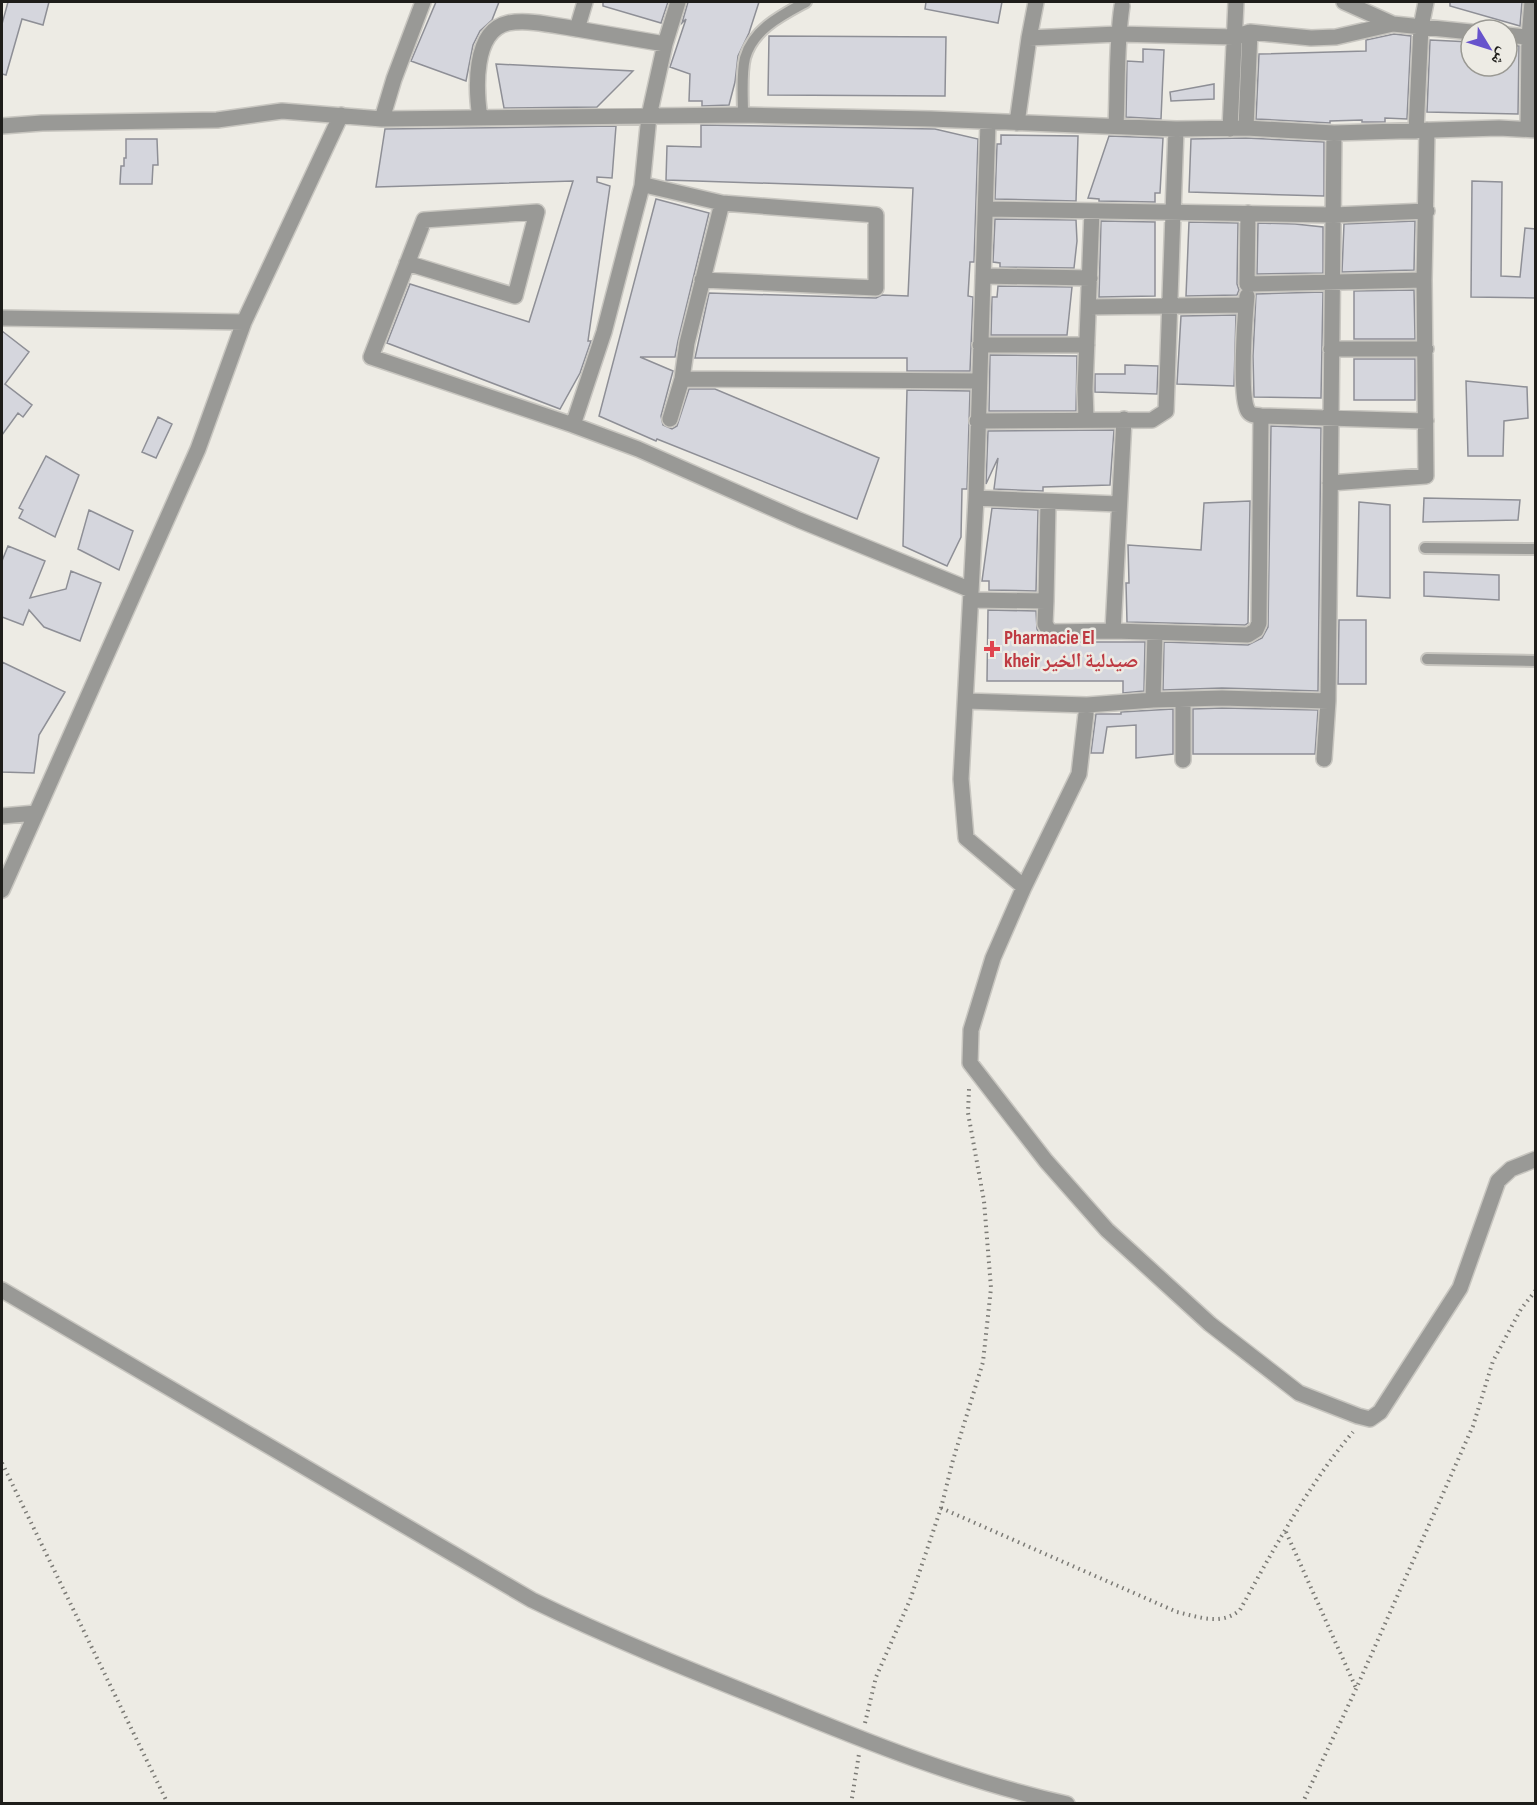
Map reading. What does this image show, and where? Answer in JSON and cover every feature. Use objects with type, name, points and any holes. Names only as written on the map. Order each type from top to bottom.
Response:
[{"type":"street","points":[[382,119],[394,79],[423,2]]},
{"type":"street","points":[[577,29],[585,2]]},
{"type":"street","points":[[573,425],[604,332],[642,186],[649,116],[665,44],[678,2]]},
{"type":"street","points":[[1017,123],[1036,2]]},
{"type":"street","points":[[1230,129],[1236,2]]},
{"type":"street","points":[[1344,2],[1393,24]]},
{"type":"street","points":[[1330,483],[1426,476],[1424,280],[1426,211],[1422,131],[1421,27],[1426,2]]},
{"type":"street","points":[[2,126],[42,123],[217,120],[282,111],[382,119],[743,115],[925,118],[1334,133],[1499,128],[1532,130],[1533,2]]},
{"type":"street","points":[[1116,126],[1118,34],[1122,6]]},
{"type":"street","points":[[480,118],[476,95],[480,59],[484,45],[494,31],[506,23],[523,22],[577,29],[665,44]]},
{"type":"street","points":[[1029,38],[1118,34],[1234,38],[1250,32],[1324,38],[1393,24],[1459,31]]},
{"type":"street","points":[[1246,128],[1250,32]]},
{"type":"street","points":[[2,890],[198,449],[244,321],[341,115]]},
{"type":"street","points":[[988,122],[975,498],[961,779],[966,838],[1024,887]]},
{"type":"street","points":[[977,421],[1152,420],[1166,411],[1176,129]]},
{"type":"street","points":[[1324,759],[1328,701],[1334,133]]},
{"type":"street","points":[[642,186],[722,203],[876,215],[876,288],[702,280]]},
{"type":"street","points":[[670,419],[682,379],[687,343],[722,203]]},
{"type":"street","points":[[986,209],[1334,215],[1426,211]]},
{"type":"street","points":[[1086,419],[1092,211]]},
{"type":"street","points":[[407,263],[515,296],[537,212],[424,220],[407,263],[371,357],[638,449],[971,595],[1046,601]]},
{"type":"street","points":[[1248,213],[1244,393],[1249,412],[1261,416],[1426,421]]},
{"type":"street","points":[[983,276],[1090,278]]},
{"type":"street","points":[[1247,284],[1424,280]]},
{"type":"street","points":[[1089,307],[1246,305]]},
{"type":"street","points":[[2,318],[244,321]]},
{"type":"street","points":[[980,345],[1087,345]]},
{"type":"street","points":[[1331,349],[1426,349]]},
{"type":"street","points":[[682,379],[979,381]]},
{"type":"street","points":[[1048,502],[1045,624],[1050,632],[1113,631],[1248,635],[1258,627],[1261,416]]},
{"type":"street","points":[[1113,631],[1124,419]]},
{"type":"street","points":[[975,498],[1118,504]]},
{"type":"street","points":[[1153,700],[1155,633]]},
{"type":"street","points":[[966,701],[1087,705],[1222,698],[1328,701]]},
{"type":"street","points":[[1182,760],[1183,700]]},
{"type":"street","points":[[1087,705],[1079,774],[1024,887],[993,958],[971,1030],[970,1063],[1046,1161],[1107,1230],[1210,1324],[1299,1392],[1365,1418],[1375,1417],[1460,1287],[1498,1181],[1511,1168],[1536,1159]]},
{"type":"street","points":[[2,816],[36,813]]},
{"type":"street","points":[[2,1290],[532,1600],[601,1633],[862,1739],[958,1775],[1066,1803]]},
{"type":"lane","points":[[743,115],[745,58],[753,40],[765,27],[806,2]]},
{"type":"lane","points":[[1425,548],[1536,549]]},
{"type":"lane","points":[[1427,659],[1536,661]]},
{"type":"path","points":[[851,1803],[876,1677],[910,1600],[941,1508],[983,1362],[991,1288],[984,1202],[969,1113],[970,1063]]},
{"type":"path","points":[[1302,1803],[1356,1689],[1473,1426],[1493,1361],[1521,1309],[1536,1290]]},
{"type":"path","points":[[941,1508],[1177,1612],[1218,1621],[1231,1618],[1240,1610],[1336,1452],[1365,1418]]},
{"type":"path","points":[[2,1463],[168,1803]]},
{"type":"path","points":[[1286,1532],[1356,1689]]},
{"type":"building","points":[[8,2],[49,2],[43,25],[22,19],[6,75],[2,74],[2,24]]},
{"type":"building","points":[[436,2],[499,2],[492,20],[480,31],[473,45],[466,81],[411,61]]},
{"type":"building","points":[[603,2],[668,2],[661,23],[603,6]]},
{"type":"building","points":[[688,2],[759,2],[749,33],[738,56],[729,105],[702,106],[702,101],[689,101],[690,74],[670,67],[686,19],[682,23]]},
{"type":"building","points":[[926,2],[1002,2],[998,23],[925,9]]},
{"type":"building","points":[[1450,2],[1522,2],[1520,26],[1519,18],[1492,18],[1450,6]]},
{"type":"building","points":[[1394,34],[1411,36],[1407,119],[1385,118],[1385,122],[1362,122],[1362,120],[1330,121],[1330,123],[1256,119],[1259,54],[1366,51],[1366,40]]},
{"type":"building","points":[[769,36],[946,37],[945,96],[768,95]]},
{"type":"building","points":[[1430,40],[1459,41],[1459,78],[1519,78],[1518,114],[1427,112]]},
{"type":"building","points":[[1143,49],[1164,50],[1161,119],[1126,117],[1127,61],[1143,62]]},
{"type":"building","points":[[496,64],[633,71],[597,107],[504,108]]},
{"type":"building","points":[[1214,84],[1214,99],[1171,101],[1170,92]]},
{"type":"building","points":[[701,125],[935,129],[978,139],[974,262],[970,262],[968,296],[973,297],[970,371],[907,371],[907,358],[695,358],[709,293],[876,298],[882,295],[908,296],[913,188],[666,180],[667,146],[701,147]]},
{"type":"building","points":[[616,126],[612,178],[597,177],[597,182],[610,186],[588,341],[591,341],[580,373],[560,409],[387,343],[410,284],[529,322],[573,181],[376,187],[385,129]]},
{"type":"building","points":[[1001,135],[1078,136],[1076,201],[995,199],[997,144],[1001,144]]},
{"type":"building","points":[[1109,136],[1163,138],[1160,193],[1155,193],[1155,202],[1099,201],[1099,199],[1088,198]]},
{"type":"building","points":[[1246,138],[1324,142],[1324,196],[1189,192],[1191,139]]},
{"type":"building","points":[[126,139],[157,139],[158,165],[153,165],[152,184],[120,184],[121,166],[124,166],[124,158],[126,158]]},
{"type":"building","points":[[1472,181],[1502,182],[1501,276],[1520,277],[1525,228],[1536,229],[1536,298],[1471,297]]},
{"type":"building","points":[[656,199],[709,213],[675,357],[640,357],[673,371],[661,416],[663,425],[672,429],[677,426],[689,389],[715,389],[879,458],[857,519],[657,439],[656,441],[599,416]]},
{"type":"building","points":[[995,219],[1076,220],[1077,241],[1074,268],[1000,267],[1000,263],[993,262]]},
{"type":"building","points":[[1101,221],[1155,222],[1155,296],[1099,297]]},
{"type":"building","points":[[1415,221],[1414,270],[1342,272],[1344,224]]},
{"type":"building","points":[[1189,222],[1238,223],[1237,284],[1239,290],[1237,295],[1186,296]]},
{"type":"building","points":[[1258,223],[1323,227],[1323,273],[1257,274]]},
{"type":"building","points":[[998,286],[1072,287],[1067,335],[991,335],[992,297],[997,297]]},
{"type":"building","points":[[1414,290],[1415,339],[1354,339],[1354,291]]},
{"type":"building","points":[[1323,292],[1321,398],[1254,397],[1256,294]]},
{"type":"building","points":[[1236,315],[1234,386],[1177,384],[1181,316]]},
{"type":"building","points":[[2,331],[29,352],[5,384],[32,405],[23,417],[18,413],[2,435]]},
{"type":"building","points":[[990,355],[1077,356],[1076,411],[989,411]]},
{"type":"building","points":[[1354,359],[1415,359],[1415,400],[1354,400]]},
{"type":"building","points":[[1125,365],[1158,366],[1157,394],[1095,392],[1095,374],[1125,374]]},
{"type":"building","points":[[1466,381],[1527,387],[1528,418],[1504,421],[1503,456],[1468,456]]},
{"type":"building","points":[[907,390],[970,391],[967,489],[962,489],[961,537],[947,566],[903,546]]},
{"type":"building","points":[[158,417],[172,424],[156,458],[142,452]]},
{"type":"building","points":[[1271,426],[1321,428],[1318,691],[1222,688],[1163,690],[1164,642],[1248,645],[1262,638],[1268,627]]},
{"type":"building","points":[[1114,430],[1110,485],[1043,487],[1043,491],[994,489],[998,458],[986,484],[988,431]]},
{"type":"building","points":[[46,456],[79,475],[55,537],[19,518],[23,510],[19,508]]},
{"type":"building","points":[[1424,498],[1520,500],[1518,520],[1423,522]]},
{"type":"building","points":[[1250,501],[1248,623],[1245,625],[1127,622],[1128,545],[1201,550],[1204,503]]},
{"type":"building","points":[[1359,502],[1390,505],[1390,598],[1357,596]]},
{"type":"building","points":[[992,508],[1038,510],[1036,591],[989,590],[989,581],[982,581]]},
{"type":"building","points":[[89,510],[133,531],[119,570],[78,549]]},
{"type":"building","points":[[8,546],[45,561],[30,598],[66,589],[71,571],[101,583],[80,641],[44,627],[29,610],[23,625],[2,617],[2,561]]},
{"type":"building","points":[[1424,572],[1499,575],[1499,600],[1424,596]]},
{"type":"building","points":[[988,610],[1036,611],[1037,629],[1042,638],[1050,642],[1145,642],[1144,691],[1123,693],[1123,681],[987,681]]},
{"type":"building","points":[[1339,620],[1366,620],[1366,684],[1338,684]]},
{"type":"building","points":[[2,662],[65,692],[39,735],[34,773],[2,772]]},
{"type":"building","points":[[1173,709],[1173,754],[1136,758],[1136,725],[1107,727],[1103,753],[1091,753],[1096,714]]},
{"type":"building","points":[[1193,709],[1318,710],[1315,754],[1193,754]]},
{"type":"place","name":"Pharmacie El kheir صيدلية الخير","points":[[992,649]]}]
